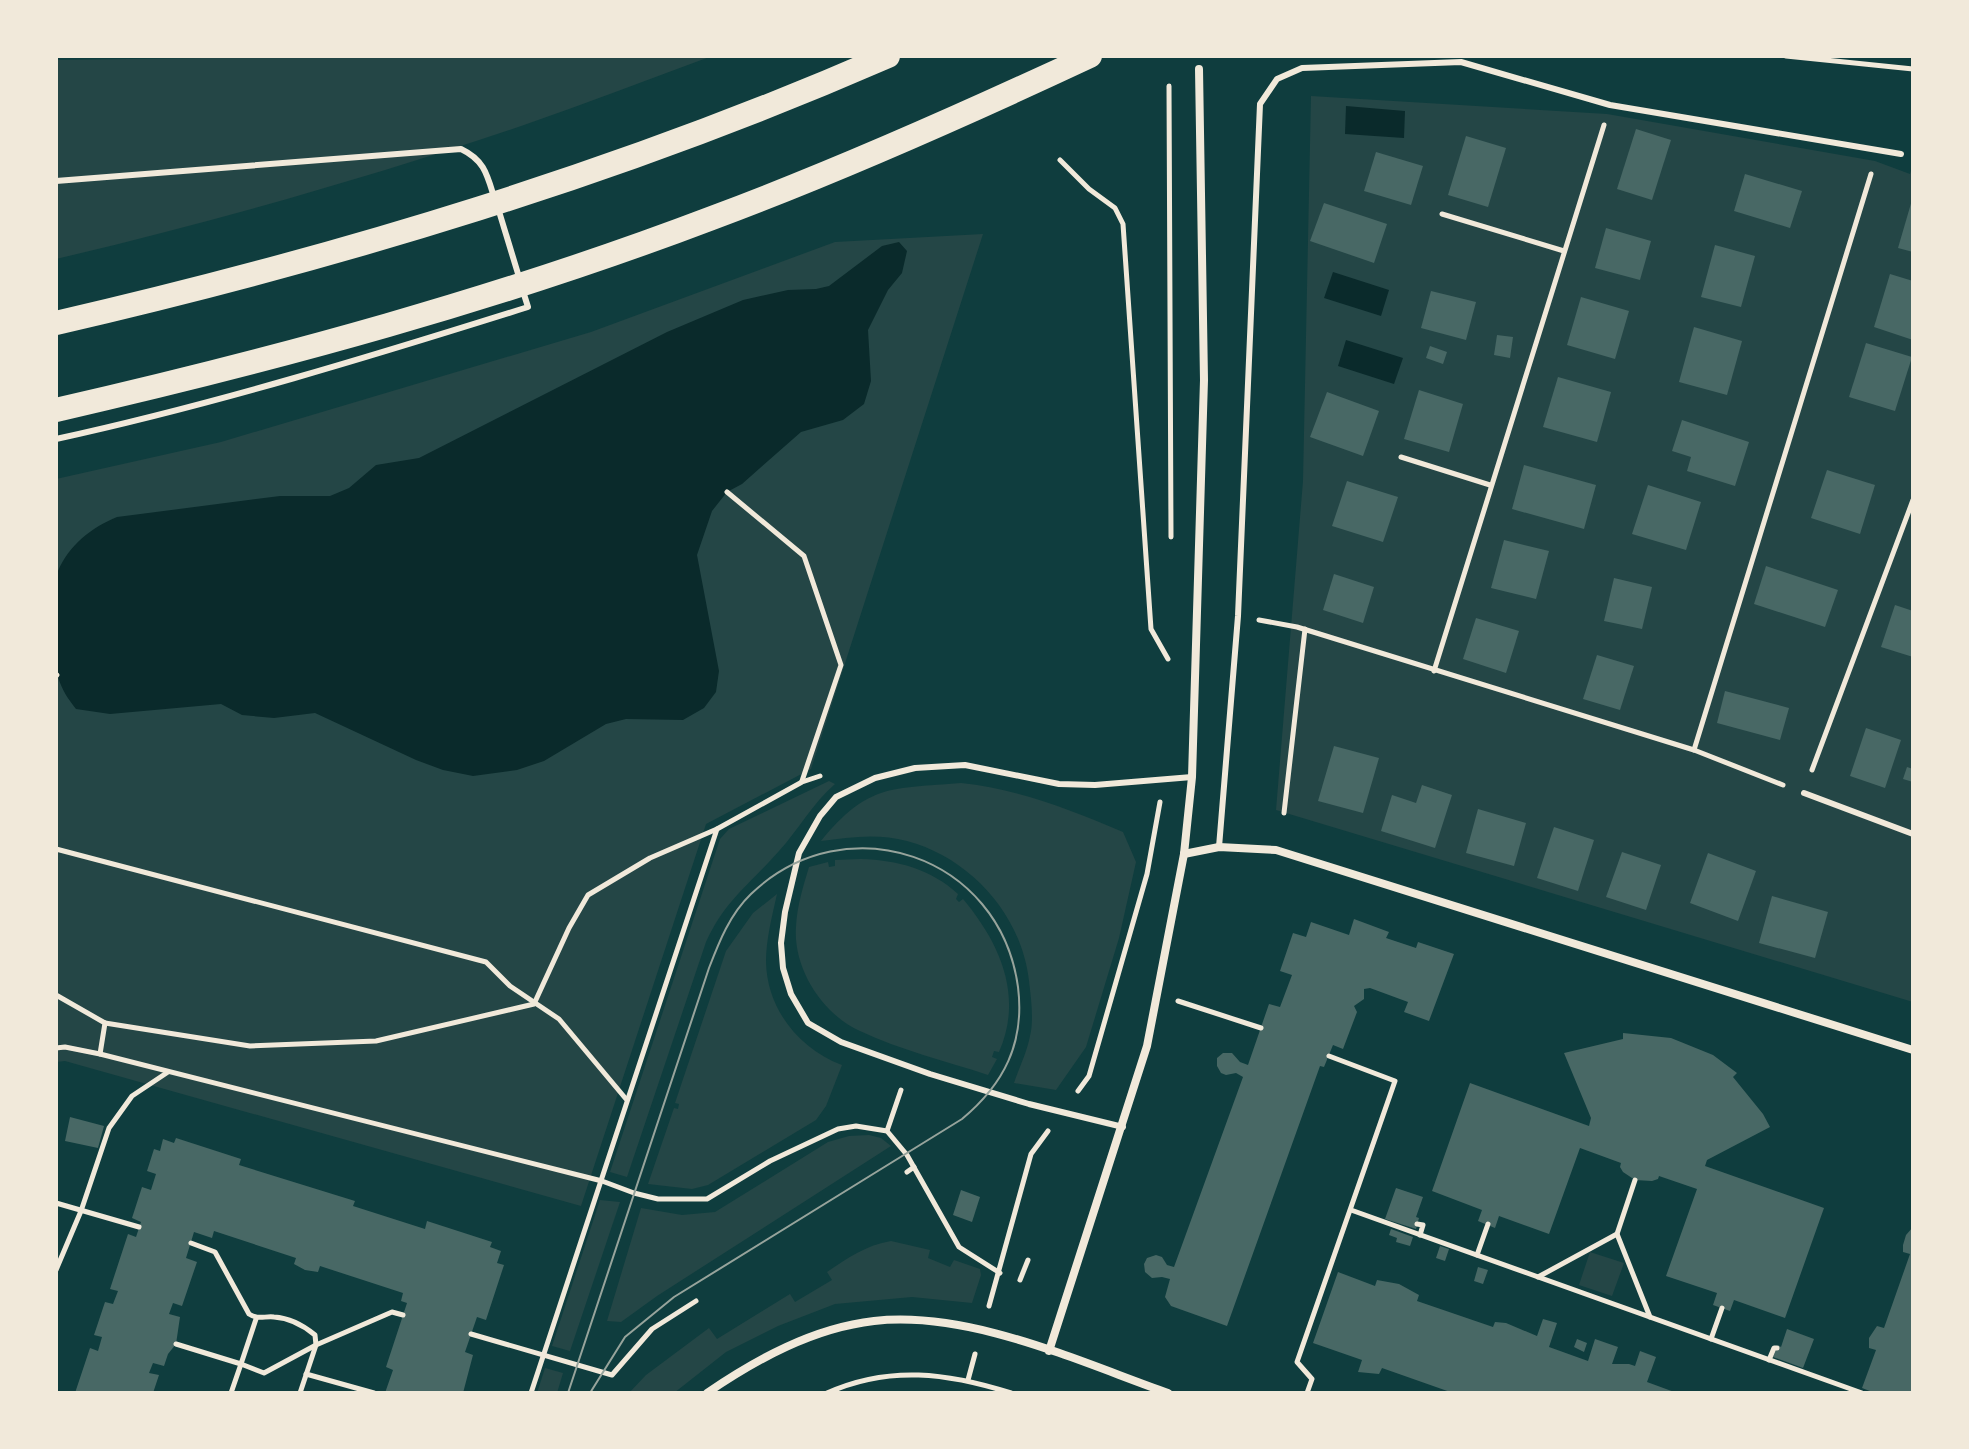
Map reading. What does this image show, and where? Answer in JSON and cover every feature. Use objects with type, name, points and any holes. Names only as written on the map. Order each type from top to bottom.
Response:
[{"type":"highway","points":[[56,323],[307,261],[545,189],[679,141],[888,56]]},
{"type":"highway","points":[[56,410],[338,339],[571,268],[837,170],[1090,56]]},
{"type":"street","points":[[1049,1351],[1147,1046],[1184,854],[1192,777],[1204,380],[1199,69]]},
{"type":"street","points":[[1184,854],[1219,847],[1276,850],[1913,1050]]},
{"type":"street","points":[[707,1393],[746,1367],[800,1340],[874,1321],[905,1320],[982,1329],[1168,1393]]},
{"type":"lane","points":[[1219,847],[1238,616],[1260,104],[1277,79],[1302,68],[1461,62],[1610,105],[1901,154]]},
{"type":"lane","points":[[56,181],[461,149],[477,156],[486,169],[528,307],[339,366],[148,418],[56,439]]},
{"type":"lane","points":[[1123,1127],[1029,1104],[909,1066],[841,1042],[808,1023],[791,994],[783,968],[781,943],[785,912],[799,853],[820,816],[836,797],[875,778],[915,768],[965,765],[1059,784],[1111,784],[1192,777]]},
{"type":"lane","points":[[1804,793],[1913,834]]},
{"type":"path","points":[[1786,56],[1913,69]]},
{"type":"path","points":[[1169,86],[1171,539]]},
{"type":"path","points":[[1434,671],[1610,105]]},
{"type":"path","points":[[1694,750],[1879,150]]},
{"type":"path","points":[[1060,160],[1089,189],[1115,208],[1123,224],[1151,629],[1171,664],[1171,648]]},
{"type":"path","points":[[1442,214],[1564,251]]},
{"type":"path","points":[[1401,457],[1490,485]]},
{"type":"path","points":[[727,492],[804,556],[841,665],[802,782]]},
{"type":"path","points":[[1238,616],[1305,629],[1694,750],[1804,793],[1913,500]]},
{"type":"path","points":[[1284,813],[1305,629]]},
{"type":"path","points":[[56,1048],[100,1054],[602,1181],[658,1199],[707,1199],[770,1161],[838,1129],[856,1126],[887,1131],[914,1167],[959,1247],[1000,1273],[1031,1154],[1089,1076],[1147,874],[1165,780]]},
{"type":"path","points":[[534,1004],[588,895],[650,858],[717,829]]},
{"type":"path","points":[[56,849],[486,962],[510,986],[559,1019],[627,1100]]},
{"type":"path","points":[[1157,993],[1261,1028]]},
{"type":"path","points":[[56,995],[105,1023],[250,1046],[376,1041],[534,1004]]},
{"type":"path","points":[[100,1054],[105,1023]]},
{"type":"path","points":[[1307,1393],[1312,1379],[1297,1362],[1395,1081],[1329,1056]]},
{"type":"path","points":[[887,1131],[909,1066]]},
{"type":"path","points":[[56,1270],[81,1211],[109,1128],[132,1096],[168,1072]]},
{"type":"path","points":[[907,1172],[914,1167]]},
{"type":"path","points":[[1635,1180],[1617,1234],[1651,1318]]},
{"type":"path","points":[[924,1200],[930,1196]]},
{"type":"path","points":[[56,1203],[139,1227]]},
{"type":"path","points":[[1351,1210],[1862,1393]]},
{"type":"path","points":[[1417,1224],[1423,1225],[1420,1235]]},
{"type":"path","points":[[1477,1255],[1488,1224]]},
{"type":"path","points":[[1538,1277],[1617,1234]]},
{"type":"path","points":[[191,1243],[215,1252],[249,1314],[256,1319],[273,1317],[291,1320],[315,1335],[316,1345],[300,1393]]},
{"type":"path","points":[[1020,1280],[1028,1260]]},
{"type":"path","points":[[471,1334],[612,1375],[652,1329],[696,1301]]},
{"type":"path","points":[[1711,1339],[1722,1308]]},
{"type":"path","points":[[176,1344],[264,1373],[316,1345],[392,1312],[403,1315]]},
{"type":"path","points":[[231,1393],[256,1319]]},
{"type":"path","points":[[1769,1360],[1774,1348],[1777,1348]]},
{"type":"path","points":[[827,1393],[849,1383],[903,1373],[968,1380],[1011,1393]]},
{"type":"path","points":[[306,1374],[374,1393]]},
{"type":"shaded area","points":[[712,56],[524,125],[408,163],[233,214],[56,259],[56,60]]},
{"type":"shaded area","points":[[1311,96],[1607,114],[1875,161],[1910,174],[1913,164],[1913,1002],[1276,810],[1303,481]]},
{"type":"shaded area","points":[[1346,106],[1405,111],[1404,138],[1345,134]]},
{"type":"shaded area","points":[[983,234],[811,769],[706,824],[581,1206],[65,1061],[56,1062],[56,479],[221,442],[591,332],[835,242]]},
{"type":"shaded area","points":[[899,242],[907,251],[902,273],[888,290],[868,330],[871,381],[864,404],[843,420],[801,432],[742,484],[727,492],[712,511],[697,555],[719,671],[716,692],[704,708],[683,720],[626,719],[606,724],[544,761],[517,770],[473,776],[416,760],[315,713],[274,718],[242,715],[221,704],[110,714],[76,709],[63,690],[56,656],[58,571],[75,545],[108,521],[117,517],[280,496],[330,496],[349,488],[376,465],[419,458],[667,332],[743,300],[788,290],[829,286],[882,246]]},
{"type":"shaded area","points":[[1333,272],[1389,290],[1381,316],[1324,298]]},
{"type":"shaded area","points":[[1346,340],[1403,358],[1394,384],[1338,366]]},
{"type":"shaded area","points":[[829,781],[835,784],[730,903],[713,927],[627,1177],[610,1172],[720,839],[729,829]]},
{"type":"shaded area","points":[[961,783],[1024,795],[1123,832],[1136,862],[1119,938],[1086,1047],[1056,1090],[1014,1083],[1031,1030],[1029,981],[1016,934],[989,893],[952,861],[907,841],[875,836],[821,841],[853,808],[883,792]]},
{"type":"shaded area","points":[[861,859],[900,864],[937,878],[958,894],[956,899],[959,902],[963,899],[987,933],[1004,970],[1009,1010],[999,1052],[994,1051],[992,1057],[997,1059],[988,1075],[907,1050],[860,1031],[834,1013],[813,988],[799,958],[796,943],[798,912],[809,867],[828,862],[829,867],[835,866],[835,860]]},
{"type":"shaded area","points":[[777,894],[767,945],[768,979],[779,1011],[799,1038],[826,1058],[842,1065],[826,1106],[816,1120],[708,1185],[692,1189],[648,1184],[674,1108],[678,1109],[679,1104],[675,1103],[726,951],[753,913]]},
{"type":"shaded area","points":[[869,1135],[881,1138],[891,1146],[621,1322],[607,1321],[641,1208],[682,1215],[715,1212],[828,1142]]},
{"type":"shaded area","points":[[600,1200],[620,1202],[570,1351],[552,1346]]},
{"type":"shaded area","points":[[891,1241],[930,1250],[928,1258],[950,1267],[954,1260],[980,1269],[972,1303],[912,1297],[835,1304],[778,1326],[726,1352],[674,1393],[629,1393],[646,1375],[709,1328],[717,1339],[790,1294],[795,1302],[832,1280],[827,1272],[842,1262],[865,1249]]},
{"type":"shaded area","points":[[1590,1252],[1624,1263],[1612,1296],[1579,1285]]},
{"type":"shaded area","points":[[545,1368],[563,1373],[557,1393],[537,1393]]},
{"type":"building","points":[[1636,129],[1671,140],[1652,200],[1617,189]]},
{"type":"building","points":[[1466,136],[1506,148],[1488,207],[1448,195]]},
{"type":"building","points":[[1376,152],[1423,166],[1411,205],[1364,191]]},
{"type":"building","points":[[1745,174],[1802,191],[1790,228],[1734,211]]},
{"type":"building","points":[[1913,200],[1913,252],[1898,248]]},
{"type":"building","points":[[1324,203],[1387,224],[1374,263],[1310,241]]},
{"type":"building","points":[[1606,228],[1651,241],[1640,280],[1595,268]]},
{"type":"building","points":[[1715,245],[1755,256],[1741,307],[1701,297]]},
{"type":"building","points":[[1890,274],[1913,281],[1913,340],[1874,327]]},
{"type":"building","points":[[1431,291],[1476,302],[1466,340],[1421,328]]},
{"type":"building","points":[[1581,297],[1629,311],[1615,359],[1567,345]]},
{"type":"building","points":[[1694,327],[1742,341],[1727,395],[1679,382]]},
{"type":"building","points":[[1497,335],[1513,337],[1510,358],[1494,355]]},
{"type":"building","points":[[1866,343],[1912,357],[1895,411],[1849,397]]},
{"type":"building","points":[[1430,346],[1447,352],[1443,364],[1426,358]]},
{"type":"building","points":[[1558,377],[1611,392],[1597,442],[1543,427]]},
{"type":"building","points":[[1419,390],[1463,404],[1449,452],[1404,439]]},
{"type":"building","points":[[1327,392],[1379,411],[1363,456],[1310,437]]},
{"type":"building","points":[[1682,420],[1749,442],[1735,486],[1687,471],[1691,457],[1672,451]]},
{"type":"building","points":[[1524,465],[1596,485],[1584,529],[1512,509]]},
{"type":"building","points":[[1827,470],[1875,485],[1860,534],[1811,518]]},
{"type":"building","points":[[1347,481],[1398,497],[1383,542],[1332,526]]},
{"type":"building","points":[[1648,485],[1701,502],[1686,550],[1632,534]]},
{"type":"building","points":[[1504,540],[1549,551],[1536,599],[1491,588]]},
{"type":"building","points":[[1766,566],[1838,590],[1825,627],[1754,604]]},
{"type":"building","points":[[1334,574],[1374,587],[1363,623],[1323,610]]},
{"type":"building","points":[[1614,578],[1652,587],[1642,629],[1604,621]]},
{"type":"building","points":[[1895,605],[1913,611],[1913,657],[1881,647]]},
{"type":"building","points":[[1476,618],[1519,631],[1506,673],[1463,659]]},
{"type":"building","points":[[1597,655],[1634,666],[1620,710],[1583,699]]},
{"type":"building","points":[[1725,691],[1789,708],[1780,740],[1717,723]]},
{"type":"building","points":[[1866,728],[1901,740],[1885,788],[1850,776]]},
{"type":"building","points":[[1334,746],[1379,758],[1363,813],[1318,801]]},
{"type":"building","points":[[1907,767],[1913,769],[1913,782],[1903,779]]},
{"type":"building","points":[[1422,785],[1452,795],[1435,848],[1381,831],[1392,795],[1416,803]]},
{"type":"building","points":[[1478,809],[1526,823],[1514,866],[1466,853]]},
{"type":"building","points":[[1554,827],[1594,840],[1578,891],[1537,878]]},
{"type":"building","points":[[1622,852],[1661,865],[1646,910],[1606,897]]},
{"type":"building","points":[[1708,853],[1756,871],[1738,921],[1690,903]]},
{"type":"building","points":[[1772,896],[1828,912],[1815,958],[1759,943]]},
{"type":"building","points":[[1354,919],[1389,932],[1386,938],[1416,948],[1418,942],[1454,954],[1429,1021],[1404,1012],[1408,1002],[1370,988],[1364,989],[1364,999],[1354,1006],[1357,1012],[1343,1049],[1333,1045],[1324,1067],[1320,1066],[1227,1326],[1171,1306],[1165,1297],[1170,1279],[1152,1278],[1145,1272],[1144,1264],[1147,1258],[1156,1255],[1174,1267],[1243,1077],[1236,1073],[1221,1073],[1217,1058],[1223,1053],[1232,1053],[1248,1065],[1269,1004],[1280,1007],[1292,975],[1280,971],[1293,933],[1306,937],[1311,922],[1349,935]]},
{"type":"building","points":[[1623,1033],[1671,1038],[1713,1055],[1737,1073],[1733,1077],[1763,1114],[1770,1127],[1707,1160],[1705,1166],[1824,1208],[1785,1318],[1734,1300],[1730,1311],[1713,1305],[1717,1293],[1666,1276],[1697,1189],[1659,1176],[1652,1181],[1635,1180],[1623,1172],[1621,1163],[1580,1148],[1549,1234],[1499,1216],[1495,1228],[1478,1221],[1482,1210],[1432,1191],[1470,1083],[1589,1126],[1591,1118],[1564,1053],[1623,1039]]},
{"type":"building","points":[[70,1117],[104,1126],[98,1148],[65,1141]]},
{"type":"building","points":[[176,1138],[241,1159],[239,1165],[355,1201],[353,1206],[425,1229],[427,1221],[492,1242],[490,1247],[501,1251],[497,1263],[504,1265],[486,1320],[477,1317],[465,1352],[473,1355],[463,1393],[385,1393],[393,1370],[386,1367],[407,1303],[401,1301],[403,1293],[320,1266],[318,1272],[305,1270],[294,1264],[296,1258],[214,1231],[212,1238],[194,1232],[186,1258],[197,1262],[182,1306],[173,1303],[169,1314],[180,1317],[176,1344],[164,1366],[153,1363],[149,1373],[159,1375],[153,1393],[75,1393],[90,1348],[98,1351],[102,1337],[94,1335],[105,1302],[113,1304],[118,1291],[110,1289],[128,1234],[136,1237],[141,1222],[132,1218],[142,1187],[151,1190],[156,1174],[147,1171],[154,1149],[160,1151],[163,1139],[174,1143]]},
{"type":"building","points":[[1396,1188],[1423,1197],[1416,1217],[1419,1218],[1416,1229],[1385,1219]]},
{"type":"building","points":[[961,1190],[980,1197],[972,1222],[953,1215]]},
{"type":"building","points":[[1913,1227],[1913,1393],[1875,1393],[1862,1388],[1876,1350],[1869,1348],[1869,1338],[1877,1326],[1884,1328],[1910,1254],[1903,1252],[1903,1245]]},
{"type":"building","points":[[1391,1229],[1413,1237],[1410,1246],[1396,1242],[1397,1238],[1389,1235]]},
{"type":"building","points":[[1440,1246],[1449,1249],[1445,1261],[1436,1258]]},
{"type":"building","points":[[1478,1267],[1488,1270],[1483,1284],[1474,1281]]},
{"type":"building","points":[[1338,1272],[1375,1286],[1377,1280],[1399,1284],[1419,1295],[1417,1301],[1493,1327],[1495,1322],[1506,1323],[1537,1336],[1543,1319],[1557,1323],[1549,1347],[1588,1361],[1595,1339],[1618,1347],[1612,1364],[1635,1366],[1640,1351],[1656,1357],[1647,1382],[1677,1393],[1453,1393],[1382,1368],[1379,1374],[1358,1372],[1362,1360],[1313,1343]]},
{"type":"building","points":[[1787,1329],[1814,1339],[1803,1368],[1773,1357],[1778,1345],[1781,1347]]},
{"type":"building","points":[[1577,1339],[1587,1343],[1584,1352],[1574,1347]]},
{"type":"tram line","points":[[568,1393],[709,968],[737,910],[751,894],[789,866],[830,852],[872,849],[913,857],[951,876],[982,904],[1005,941],[1018,987],[1018,1026],[1000,1077],[977,1106],[962,1119],[674,1297],[625,1337],[590,1393]]}]
